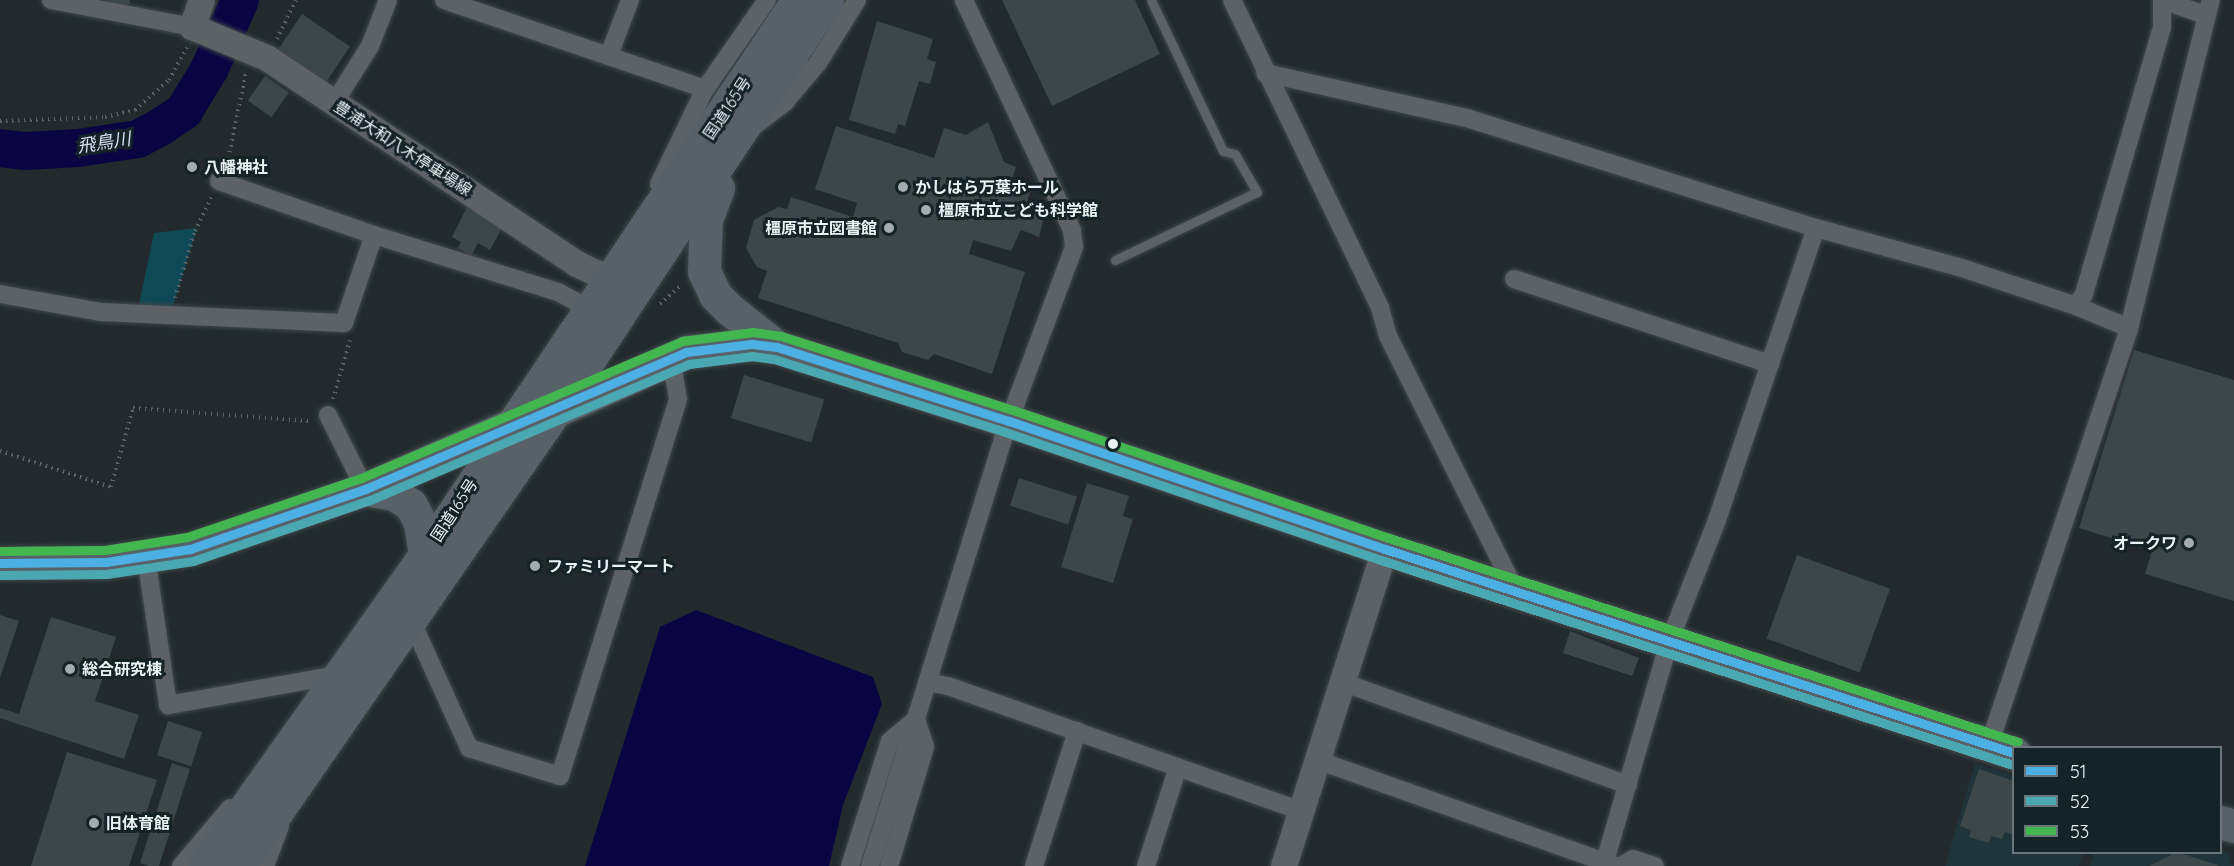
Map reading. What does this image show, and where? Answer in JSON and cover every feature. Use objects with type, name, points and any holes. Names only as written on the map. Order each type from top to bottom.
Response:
[{"type":"highway","name":"国道165号","points":[[633,294],[647,224],[798,0]]},
{"type":"highway","name":"国道165号","points":[[204,866],[285,774],[411,620],[555,411],[827,0]]},
{"type":"highway","points":[[737,139],[706,219],[704,271],[715,295],[777,347]]},
{"type":"highway","name":"国道165号","points":[[238,866],[338,675],[425,555],[509,426],[590,309],[633,294]]},
{"type":"highway","points":[[0,563],[68,564],[146,557],[240,534],[364,489],[509,426],[555,411],[671,358],[731,344],[777,347],[1009,421],[1385,549],[2001,749]]},
{"type":"highway","points":[[364,489],[394,494],[411,505],[420,523],[425,555]]},
{"type":"main road","points":[[197,29],[202,0]]},
{"type":"main road","name":"豊浦大和八木停車場線","points":[[197,29],[238,48],[267,58],[577,264],[633,294]]},
{"type":"main road","points":[[1284,866],[1385,549]]},
{"type":"street","points":[[51,0],[93,4],[197,29]]},
{"type":"street","points":[[334,104],[370,46],[388,0]]},
{"type":"street","points":[[444,0],[705,89]]},
{"type":"street","points":[[609,55],[630,0]]},
{"type":"street","points":[[647,224],[652,198],[705,89],[767,0]]},
{"type":"street","points":[[737,139],[785,102],[818,63],[857,0]]},
{"type":"street","points":[[870,866],[1009,421],[1050,305],[1073,258],[1072,230],[964,0]]},
{"type":"street","points":[[1232,0],[1265,73],[1380,308],[1388,336],[1515,590]]},
{"type":"street","points":[[2001,749],[2129,328],[2206,27],[2208,8],[2162,0],[2162,28],[2084,294],[2076,306]]},
{"type":"street","points":[[1265,73],[1467,118],[1816,228],[1939,261],[2076,306],[2129,328]]},
{"type":"street","points":[[219,181],[374,235],[558,292],[590,309]]},
{"type":"street","points":[[1614,864],[1628,785],[1669,642],[1717,520],[1816,228]]},
{"type":"street","points":[[0,294],[101,312],[344,323],[374,235]]},
{"type":"street","points":[[1514,279],[1770,364]]},
{"type":"street","points":[[411,620],[469,748],[560,776],[678,399],[671,358]]},
{"type":"street","points":[[322,419],[364,489]]},
{"type":"street","points":[[146,557],[168,705],[338,675]]},
{"type":"street","points":[[927,682],[1077,731],[1301,810]]},
{"type":"street","points":[[1342,682],[1628,785]]},
{"type":"street","points":[[850,866],[890,741],[916,719]]},
{"type":"street","points":[[890,866],[926,747],[916,719]]},
{"type":"street","points":[[1034,866],[1077,731]]},
{"type":"street","points":[[1317,760],[1614,864],[1633,859],[1655,866]]},
{"type":"street","points":[[1146,866],[1178,767]]},
{"type":"street","points":[[181,866],[206,831],[285,774]]},
{"type":"street","points":[[265,866],[285,774]]},
{"type":"lane","points":[[1115,260],[1257,192],[1235,154],[1223,151],[1151,0]]},
{"type":"path","points":[[267,58],[296,0]]},
{"type":"path","points":[[0,121],[105,117],[135,110],[169,80],[197,29]]},
{"type":"path","points":[[633,294],[688,279]]},
{"type":"path","points":[[0,452],[111,488],[133,408],[322,419],[355,326],[344,323]]},
{"type":"shaded area","points":[[197,228],[170,316],[137,314],[154,233]]},
{"type":"shaded area","points":[[696,610],[873,677],[882,704],[843,805],[829,866],[585,866],[660,627]]},
{"type":"shaded area","points":[[1975,763],[2012,776],[2012,854],[2083,854],[2079,866],[1945,866]]},
{"type":"shaded area","points":[[2222,850],[2230,853],[2229,861],[2234,866],[2090,866],[2093,854],[2222,854]]},
{"type":"building","points":[[106,0],[130,0],[128,8]]},
{"type":"building","points":[[1002,0],[1135,0],[1160,54],[1052,106]]},
{"type":"building","points":[[302,14],[350,46],[324,85],[276,53]]},
{"type":"building","points":[[877,21],[933,39],[927,59],[936,62],[930,84],[919,81],[905,126],[898,124],[895,134],[849,120]]},
{"type":"building","points":[[265,76],[289,93],[272,117],[248,101]]},
{"type":"building","points":[[988,122],[1004,162],[1016,167],[1011,182],[1031,189],[1025,210],[1044,217],[1039,237],[1021,230],[1011,251],[973,240],[969,254],[1025,272],[992,374],[934,354],[928,360],[902,352],[898,343],[758,298],[767,271],[757,267],[746,248],[754,220],[778,207],[787,209],[791,197],[853,217],[857,203],[815,189],[836,126],[934,158],[944,128],[966,135]]},
{"type":"building","points":[[467,207],[502,228],[490,250],[478,243],[471,256],[458,248],[461,242],[452,237]]},
{"type":"building","points":[[2134,350],[2234,380],[2234,601],[2145,574],[2152,551],[2079,528]]},
{"type":"building","points":[[744,375],[824,400],[811,443],[731,418]]},
{"type":"building","points":[[1019,478],[1077,497],[1068,524],[1010,506]]},
{"type":"building","points":[[1087,483],[1129,496],[1123,516],[1133,519],[1113,583],[1061,567]]},
{"type":"building","points":[[1797,555],[1890,589],[1860,672],[1767,639]]},
{"type":"building","points":[[0,615],[19,621],[0,678]]},
{"type":"building","name":"総合研究棟","points":[[51,617],[116,637],[95,701],[139,715],[124,759],[0,718],[0,708],[19,714]]},
{"type":"building","points":[[1570,631],[1639,658],[1632,676],[1563,653]]},
{"type":"building","points":[[168,721],[202,732],[191,766],[157,755]]},
{"type":"building","name":"旧体育館","points":[[67,752],[157,780],[129,866],[31,866]]},
{"type":"building","points":[[172,763],[190,769],[159,866],[149,866],[140,863]]},
{"type":"building","points":[[1979,769],[2012,780],[2012,834],[2005,832],[2002,839],[1991,836],[1989,843],[1969,837],[1971,830],[1960,826]]},
{"type":"building","points":[[2172,854],[2182,854],[2218,865],[2218,866],[2149,866]]},
{"type":"waterway","name":"飛鳥川","points":[[0,148],[26,151],[78,148],[138,139],[162,126],[184,111],[210,68],[240,0]]},
{"type":"transit line","name":"53","points":[[0,551],[105,550],[187,537],[361,478],[682,341],[753,332],[781,336],[1013,410],[1389,538],[2018,742]]},
{"type":"transit line","name":"51","points":[[0,563],[106,562],[190,549],[365,489],[686,352],[752,344],[777,347],[1009,421],[1385,549],[2012,752]]},
{"type":"transit line","name":"52","points":[[0,575],[106,574],[193,561],[370,500],[689,364],[752,356],[774,359],[1005,432],[1381,560],[2010,764]]},
{"type":"place","name":"八幡神社","points":[[192,167]]},
{"type":"place","name":"かしはら万葉ホール","points":[[903,187]]},
{"type":"place","name":"橿原市立こども科学館","points":[[926,210]]},
{"type":"place","name":"橿原市立図書館","points":[[889,228]]},
{"type":"place","name":"オークワ","points":[[2189,543]]},
{"type":"place","name":"ファミリーマート","points":[[535,566]]},
{"type":"place","name":"総合研究棟","points":[[70,669]]},
{"type":"place","name":"旧体育館","points":[[94,823]]}]
